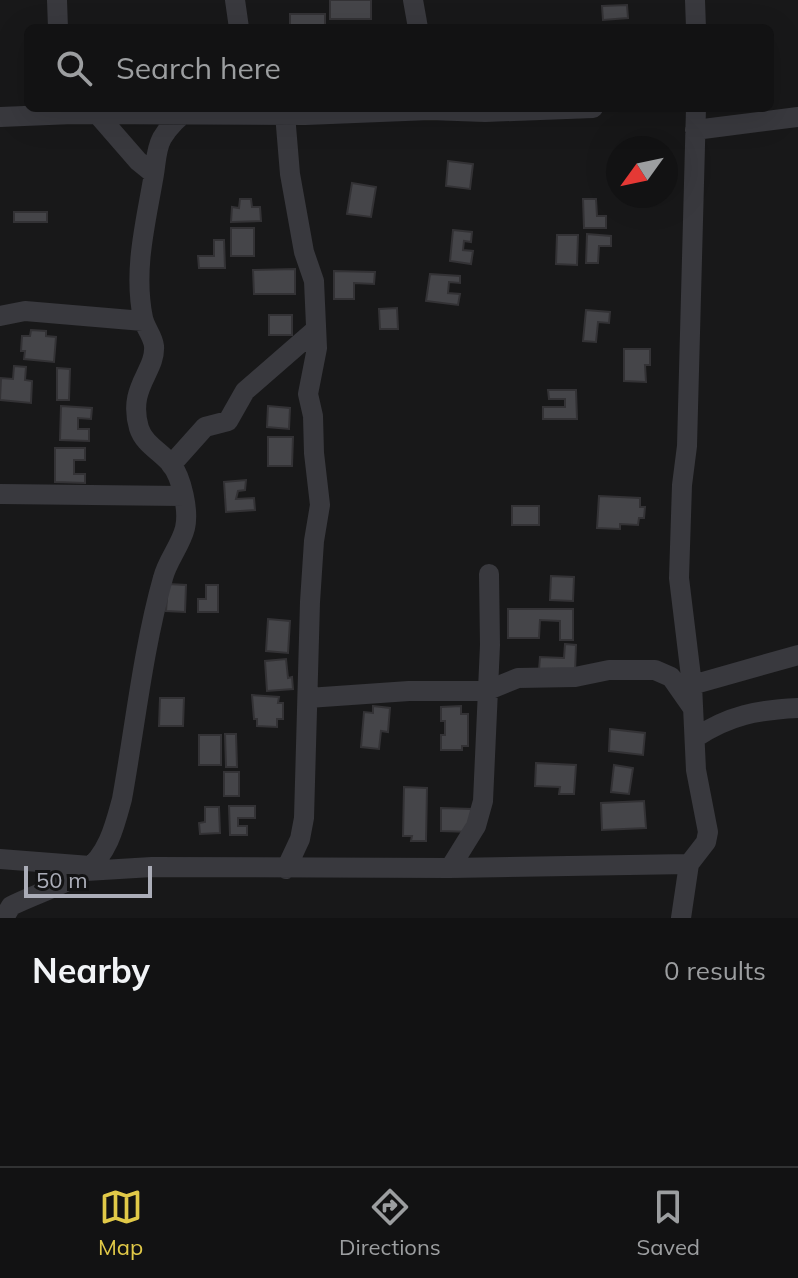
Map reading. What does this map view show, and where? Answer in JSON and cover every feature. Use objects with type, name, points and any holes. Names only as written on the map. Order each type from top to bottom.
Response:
[{"type":"street","points":[[57,0],[58,24]]},
{"type":"street","points":[[235,0],[238,24]]},
{"type":"street","points":[[413,0],[417,24]]},
{"type":"street","points":[[695,0],[696,24]]},
{"type":"street","points":[[0,117],[60,112]]},
{"type":"street","points":[[78,112],[98,115],[343,112]]},
{"type":"street","points":[[4,918],[11,906],[88,868],[113,834],[163,578],[185,529],[182,496],[171,465],[146,440],[140,429],[136,408],[137,391],[154,346],[143,321],[141,244],[156,155],[162,137],[186,112]]},
{"type":"street","points":[[681,918],[689,864],[706,842],[708,832],[696,770],[692,685],[679,578],[682,485],[687,446],[696,112]]},
{"type":"street","points":[[285,114],[290,174],[304,252],[314,281],[316,363],[308,394],[313,416],[320,505],[311,586],[304,818],[300,839],[286,869]]},
{"type":"street","points":[[98,115],[138,161],[154,174]]},
{"type":"street","points":[[695,130],[798,117]]},
{"type":"street","points":[[0,316],[25,311],[143,321]]},
{"type":"street","points":[[171,465],[205,427],[228,421],[245,391],[314,331]]},
{"type":"street","points":[[0,494],[182,496]]},
{"type":"street","points":[[450,868],[476,826],[483,801],[490,645],[489,574]]},
{"type":"street","points":[[692,685],[798,655]]},
{"type":"street","points":[[308,698],[409,691],[486,691],[518,678],[586,676],[609,670],[655,670],[671,677],[692,707]]},
{"type":"street","points":[[695,738],[716,723],[733,716],[798,708]]},
{"type":"street","points":[[0,859],[88,868],[450,868],[689,864]]},
{"type":"building","points":[[330,0],[371,0],[371,19],[330,19]]},
{"type":"building","points":[[627,5],[628,18],[603,20],[602,6]]},
{"type":"building","points":[[290,14],[325,14],[325,24],[290,24]]},
{"type":"building","points":[[448,161],[473,164],[470,189],[446,186]]},
{"type":"building","points":[[352,183],[376,187],[371,217],[347,214]]},
{"type":"building","points":[[240,199],[251,199],[252,207],[260,207],[261,221],[231,222],[232,207],[239,208]]},
{"type":"building","points":[[583,199],[596,199],[597,216],[606,216],[606,228],[584,228]]},
{"type":"building","points":[[14,212],[47,212],[47,222],[14,222]]},
{"type":"building","points":[[231,228],[254,228],[254,256],[231,256]]},
{"type":"building","points":[[453,230],[472,232],[471,242],[464,241],[463,250],[473,251],[471,264],[450,261]]},
{"type":"building","points":[[587,234],[611,236],[611,246],[599,246],[598,263],[586,263]]},
{"type":"building","points":[[557,235],[578,235],[577,265],[556,264]]},
{"type":"building","points":[[214,240],[224,240],[225,268],[199,268],[198,256],[214,256]]},
{"type":"building","points":[[295,269],[295,294],[254,294],[253,270]]},
{"type":"building","points":[[334,271],[375,272],[374,284],[354,283],[354,299],[334,299]]},
{"type":"building","points":[[430,274],[460,276],[460,283],[449,282],[448,293],[460,294],[458,305],[426,301]]},
{"type":"building","points":[[397,308],[398,329],[380,329],[379,309]]},
{"type":"building","points":[[586,310],[610,312],[609,323],[598,322],[596,342],[583,341]]},
{"type":"building","points":[[269,315],[292,315],[292,335],[269,335]]},
{"type":"building","points":[[31,330],[46,331],[46,336],[56,337],[54,362],[24,359],[22,336],[30,336]]},
{"type":"building","points":[[624,349],[650,349],[650,365],[645,365],[646,382],[624,381]]},
{"type":"building","points":[[14,366],[26,367],[25,380],[32,381],[31,403],[0,400],[1,378],[13,379]]},
{"type":"building","points":[[57,368],[70,369],[69,400],[57,400]]},
{"type":"building","points":[[548,390],[576,390],[577,419],[543,419],[543,407],[565,407],[565,399],[549,399]]},
{"type":"building","points":[[61,406],[92,408],[91,419],[78,418],[78,429],[89,429],[89,441],[60,440]]},
{"type":"building","points":[[268,406],[290,408],[289,429],[267,427]]},
{"type":"building","points":[[268,437],[293,437],[292,466],[268,466]]},
{"type":"building","points":[[55,448],[85,448],[85,460],[74,460],[74,474],[85,474],[85,483],[55,482]]},
{"type":"building","points":[[246,480],[245,490],[238,491],[236,499],[254,498],[255,510],[226,512],[224,482]]},
{"type":"building","points":[[599,496],[640,498],[640,507],[645,507],[644,518],[639,518],[638,525],[620,524],[620,529],[597,528]]},
{"type":"building","points":[[512,506],[539,506],[539,525],[512,525]]},
{"type":"building","points":[[551,576],[574,577],[573,601],[550,600]]},
{"type":"building","points":[[168,584],[186,585],[185,612],[166,611]]},
{"type":"building","points":[[206,585],[218,585],[218,612],[198,612],[198,599],[206,599]]},
{"type":"building","points":[[508,609],[573,609],[573,640],[560,640],[560,621],[540,620],[539,638],[508,638]]},
{"type":"building","points":[[268,619],[290,621],[288,653],[266,651]]},
{"type":"building","points":[[565,644],[576,645],[575,672],[539,670],[540,657],[564,658]]},
{"type":"building","points":[[286,659],[293,689],[267,691],[265,661]]},
{"type":"building","points":[[252,695],[279,697],[278,703],[283,703],[283,719],[277,719],[277,727],[257,726]]},
{"type":"building","points":[[160,698],[184,698],[183,726],[159,726]]},
{"type":"building","points":[[373,706],[390,708],[388,732],[381,731],[379,749],[361,747],[364,712],[373,713]]},
{"type":"building","points":[[461,706],[461,714],[468,714],[468,746],[462,746],[462,750],[441,750],[445,721],[441,721],[441,707]]},
{"type":"building","points":[[610,729],[645,733],[643,755],[609,751]]},
{"type":"building","points":[[225,734],[236,734],[237,767],[226,767]]},
{"type":"building","points":[[199,735],[221,735],[221,765],[199,765]]},
{"type":"building","points":[[536,763],[576,765],[574,794],[559,794],[560,787],[535,786]]},
{"type":"building","points":[[614,765],[633,768],[629,794],[611,792]]},
{"type":"building","points":[[224,772],[239,772],[239,796],[224,796]]},
{"type":"building","points":[[404,787],[427,788],[426,841],[411,841],[412,836],[403,836]]},
{"type":"building","points":[[644,801],[646,828],[602,830],[601,803]]},
{"type":"building","points":[[229,806],[255,806],[255,818],[238,818],[238,826],[247,826],[247,835],[230,835]]},
{"type":"building","points":[[205,807],[219,807],[220,833],[200,834],[199,823],[205,822]]},
{"type":"building","points":[[441,808],[472,809],[472,832],[441,831]]}]
